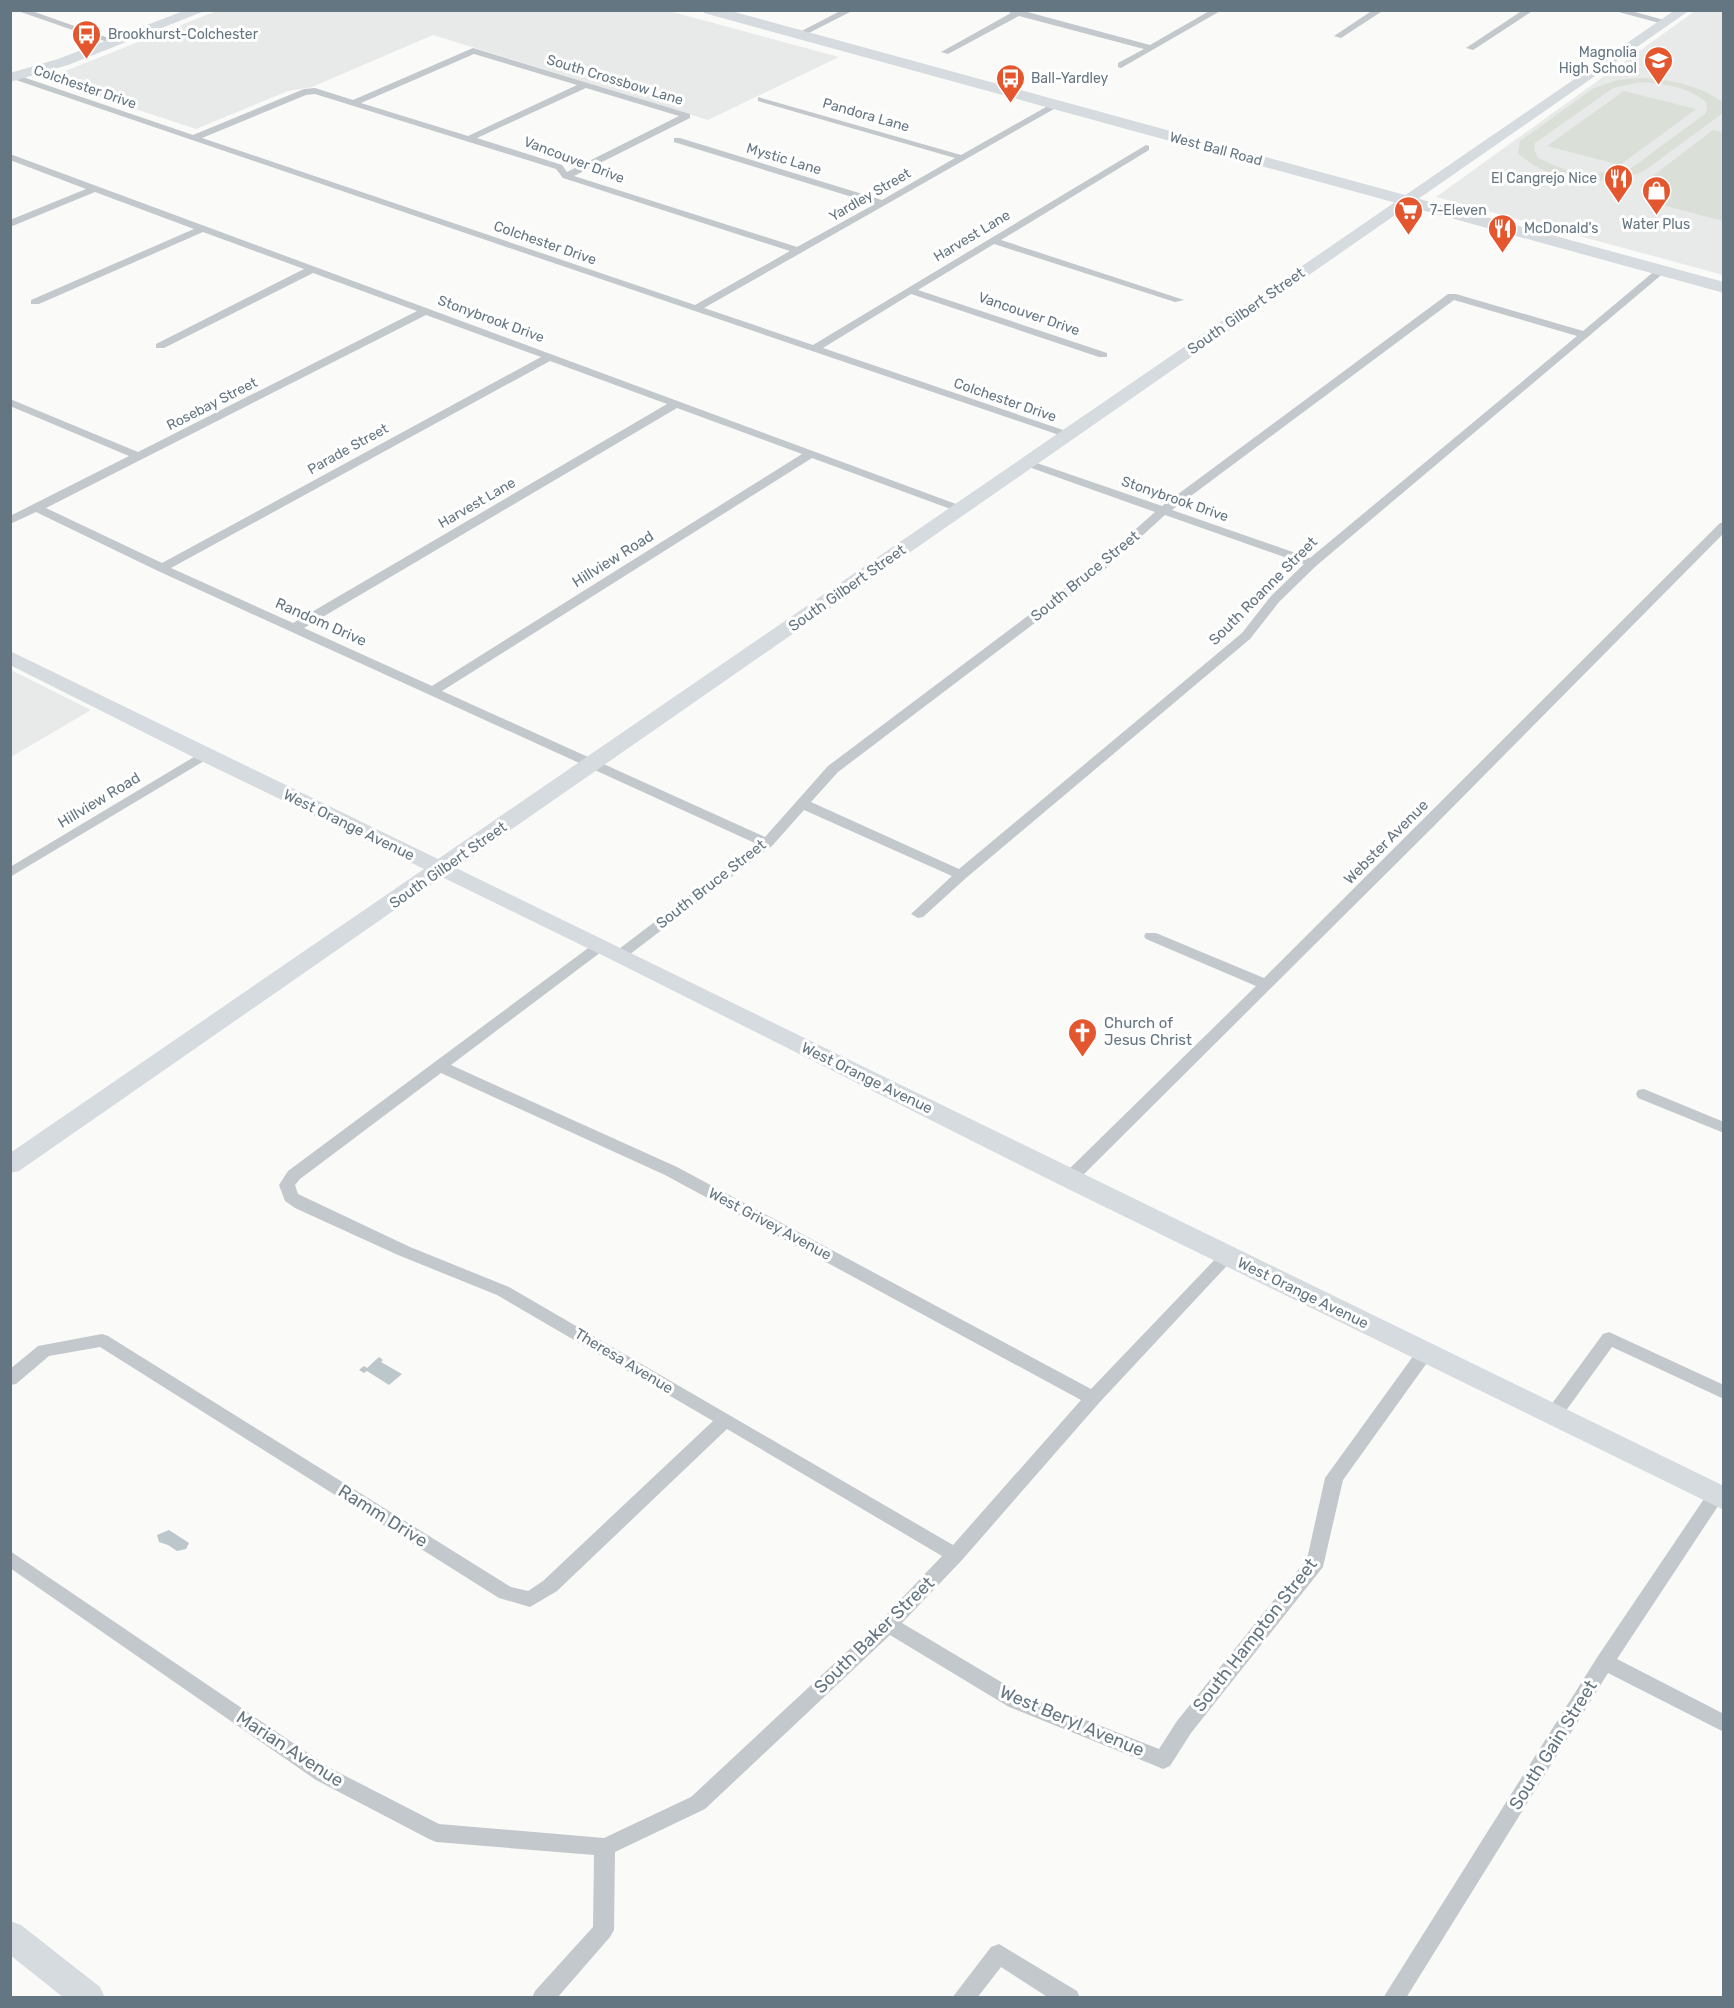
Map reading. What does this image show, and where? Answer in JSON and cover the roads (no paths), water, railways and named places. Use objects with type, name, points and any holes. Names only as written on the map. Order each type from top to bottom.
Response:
[{"type":"main road","points":[[12,78],[63,62],[175,10]]},
{"type":"main road","points":[[109,40],[200,10]]},
{"type":"main road","name":"West Ball Road","points":[[709,10],[1724,288]]},
{"type":"street","points":[[10,13],[18,10],[109,40]]},
{"type":"street","points":[[798,35],[850,10]]},
{"type":"street","points":[[1008,10],[1151,48]]},
{"type":"street","points":[[1202,10],[1216,12]]},
{"type":"street","points":[[1338,36],[1380,10]]},
{"type":"street","points":[[1470,48],[1530,10]]},
{"type":"street","points":[[1615,10],[1667,22]]},
{"type":"street","name":"South Gilbert Street","points":[[10,1165],[441,870],[1684,10]]},
{"type":"street","points":[[1121,65],[1216,12]]},
{"type":"street","points":[[945,52],[1018,13]]},
{"type":"street","name":"South Crossbow Lane","points":[[355,102],[474,51],[687,116],[566,176]]},
{"type":"street","name":"Colchester Drive","points":[[12,78],[698,308],[1068,435]]},
{"type":"street","points":[[468,139],[585,85]]},
{"type":"street","name":"Vancouver Drive","points":[[194,138],[303,92],[315,91],[559,167],[566,176],[799,251]]},
{"type":"street","name":"Pandora Lane","points":[[761,99],[963,158]]},
{"type":"street","name":"Yardley Street","points":[[698,308],[1056,105]]},
{"type":"street","name":"Mystic Lane","points":[[677,140],[883,203]]},
{"type":"street","name":"Harvest Lane","points":[[813,349],[1146,148]]},
{"type":"street","name":"Stonybrook Drive","points":[[10,157],[960,509]]},
{"type":"street","points":[[10,224],[96,188]]},
{"type":"street","points":[[35,302],[204,228]]},
{"type":"street","points":[[994,241],[1179,300]]},
{"type":"street","points":[[160,346],[310,270]]},
{"type":"street","name":"South Roanne Street","points":[[918,914],[961,875],[1246,636],[1275,599],[1312,563],[1661,271]]},
{"type":"street","name":"Vancouver Drive","points":[[911,291],[1103,355]]},
{"type":"street","name":"South Bruce Street","points":[[287,1185],[294,1175],[440,1066],[767,843],[833,770],[1098,569],[1163,511],[1452,296],[1586,335]]},
{"type":"street","name":"Rosebay Street","points":[[10,521],[425,311]]},
{"type":"street","name":"Parade Street","points":[[162,568],[549,357]]},
{"type":"street","points":[[10,402],[140,457]]},
{"type":"street","name":"Harvest Lane","points":[[294,628],[676,404]]},
{"type":"street","name":"Hillview Road","points":[[433,691],[811,454]]},
{"type":"street","name":"Stonybrook Drive","points":[[1027,463],[1312,563]]},
{"type":"street","name":"Random Drive","points":[[37,508],[162,568],[767,843]]},
{"type":"street","name":"Webster Avenue","points":[[1070,1179],[1724,526]]},
{"type":"street","name":"West Orange Avenue","points":[[10,657],[204,755],[610,950],[1070,1179],[1720,1497]]},
{"type":"street","name":"Hillview Road","points":[[10,873],[204,755]]},
{"type":"street","points":[[801,803],[961,875]]},
{"type":"street","points":[[1150,936],[1265,984]]},
{"type":"street","name":"West Grivey Avenue","points":[[440,1066],[671,1171],[1093,1398]]},
{"type":"street","points":[[1644,1094],[1724,1128]]},
{"type":"street","name":"Theresa Avenue","points":[[287,1185],[291,1197],[301,1204],[404,1251],[503,1291],[955,1555]]},
{"type":"street","name":"South Baker Street","points":[[605,1847],[698,1803],[889,1624],[955,1555],[1093,1398],[1228,1256]]},
{"type":"street","points":[[1554,1414],[1609,1338],[1724,1393]]},
{"type":"street","name":"Ramm Drive","points":[[10,1379],[44,1351],[102,1340],[506,1593],[530,1599],[550,1586],[725,1421]]},
{"type":"street","name":"South Hampton Street","points":[[1163,1760],[1185,1727],[1316,1562],[1334,1478],[1425,1353]]},
{"type":"street","name":"South Gain Street","points":[[1394,1998],[1605,1662],[1720,1497]]},
{"type":"street","name":"Marian Avenue","points":[[10,1558],[323,1774],[436,1833],[605,1847]]},
{"type":"street","name":"West Beryl Avenue","points":[[889,1624],[1016,1701],[1163,1760]]},
{"type":"street","points":[[1605,1662],[1724,1725]]},
{"type":"street","points":[[543,1998],[603,1930],[605,1847]]},
{"type":"street","points":[[10,1935],[89,1998]]},
{"type":"street","points":[[963,1998],[999,1954],[1069,1998]]},
{"type":"place","name":"Brookhurst-Colchester","points":[[87,60]]},
{"type":"place","name":"Magnolia High School","points":[[1658,86]]},
{"type":"place","name":"Ball-Yardley","points":[[1010,104]]},
{"type":"place","name":"El Cangrejo Nice","points":[[1618,204]]},
{"type":"place","name":"Water Plus","points":[[1656,216]]},
{"type":"place","name":"7-Eleven","points":[[1409,236]]},
{"type":"place","name":"McDonald's","points":[[1503,254]]},
{"type":"place","name":"Church of Jesus Christ","points":[[1083,1058]]}]
